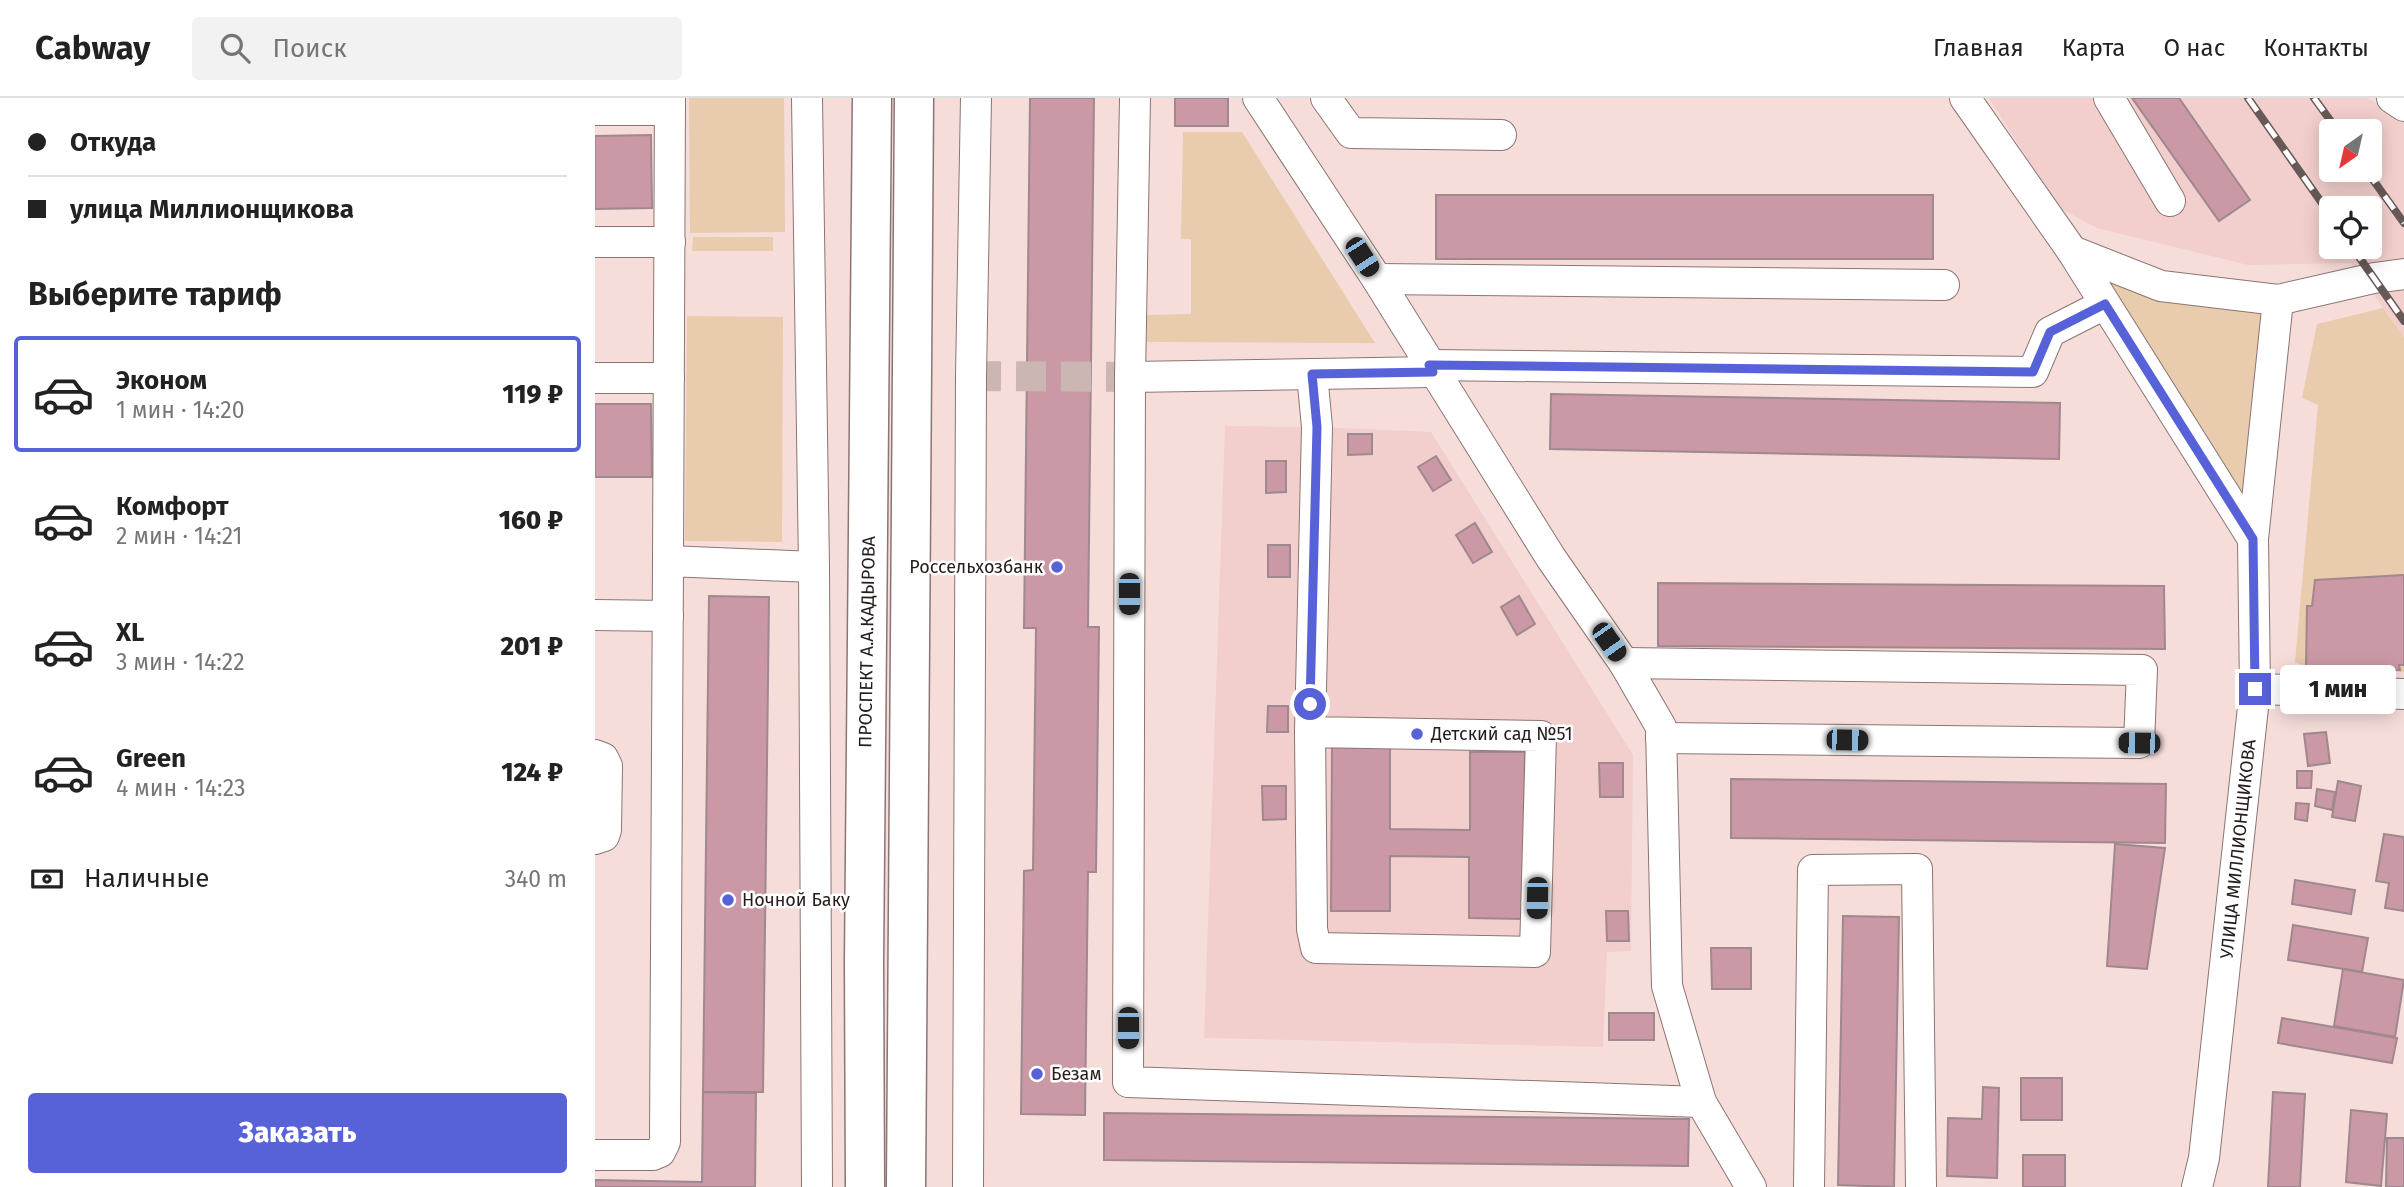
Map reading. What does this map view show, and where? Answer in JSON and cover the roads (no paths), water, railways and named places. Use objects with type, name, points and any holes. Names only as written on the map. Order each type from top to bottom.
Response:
[{"type":"main road","name":"ПРОСПЕКТ А.А.КАДЫРОВА","points":[[865,1187],[864,948],[872,98]]},
{"type":"main road","points":[[906,1187],[914,98]]},
{"type":"street","points":[[807,98],[814,567],[817,1187]]},
{"type":"street","points":[[968,1187],[971,390],[977,98]]},
{"type":"street","points":[[1135,98],[1130,377],[1128,1082],[1701,1102]]},
{"type":"street","points":[[1258,98],[1377,279],[1551,558],[1624,663],[1661,727],[1667,986],[1701,1102],[1751,1187]]},
{"type":"street","points":[[1326,98],[1351,134],[1501,135]]},
{"type":"street","points":[[1965,98],[2072,251],[2253,539]]},
{"type":"street","points":[[2109,98],[2170,201]]},
{"type":"street","points":[[2392,98],[2404,106]]},
{"type":"street","points":[[595,110],[670,104],[665,1142],[660,1152],[653,1155],[595,1155]]},
{"type":"street","points":[[595,242],[670,242]]},
{"type":"street","points":[[2072,251],[2161,286],[2278,300],[2374,278],[2404,274]]},
{"type":"street","points":[[1377,279],[1944,285]]},
{"type":"street","name":"УЛИЦА МИЛЛИОНЩИКОВА","points":[[2197,1187],[2204,1158],[2255,689],[2253,539],[2278,300]]},
{"type":"street","points":[[1130,377],[1431,369],[2033,372],[2050,332],[2105,304]]},
{"type":"street","points":[[1310,732],[1541,736],[1535,952],[1315,948],[1312,929],[1310,732],[1317,427],[1312,374]]},
{"type":"street","points":[[595,377],[669,378]]},
{"type":"street","points":[[668,561],[814,567]]},
{"type":"street","points":[[595,615],[667,616]]},
{"type":"street","points":[[1624,663],[2142,670],[2139,743],[1661,738]]},
{"type":"street","points":[[2255,689],[2404,694]]},
{"type":"street","points":[[595,755],[603,758],[607,765],[606,830],[604,836],[595,839]]},
{"type":"street","points":[[1809,1187],[1812,870],[1917,869],[1921,1187]]},
{"type":"tunnel","points":[[971,376],[1130,377]]},
{"type":"railway","points":[[2248,98],[2319,199]]},
{"type":"railway","points":[[2314,98],[2329,119]]},
{"type":"railway","points":[[2375,182],[2404,223]]},
{"type":"railway","points":[[2360,259],[2404,321]]},
{"type":"place","name":"Россельхозбанк","points":[[1057,567]]},
{"type":"place","name":"Детский сад №51","points":[[1417,734]]},
{"type":"place","name":"Ночной Баку","points":[[728,900]]},
{"type":"place","name":"Безам","points":[[1037,1074]]}]
